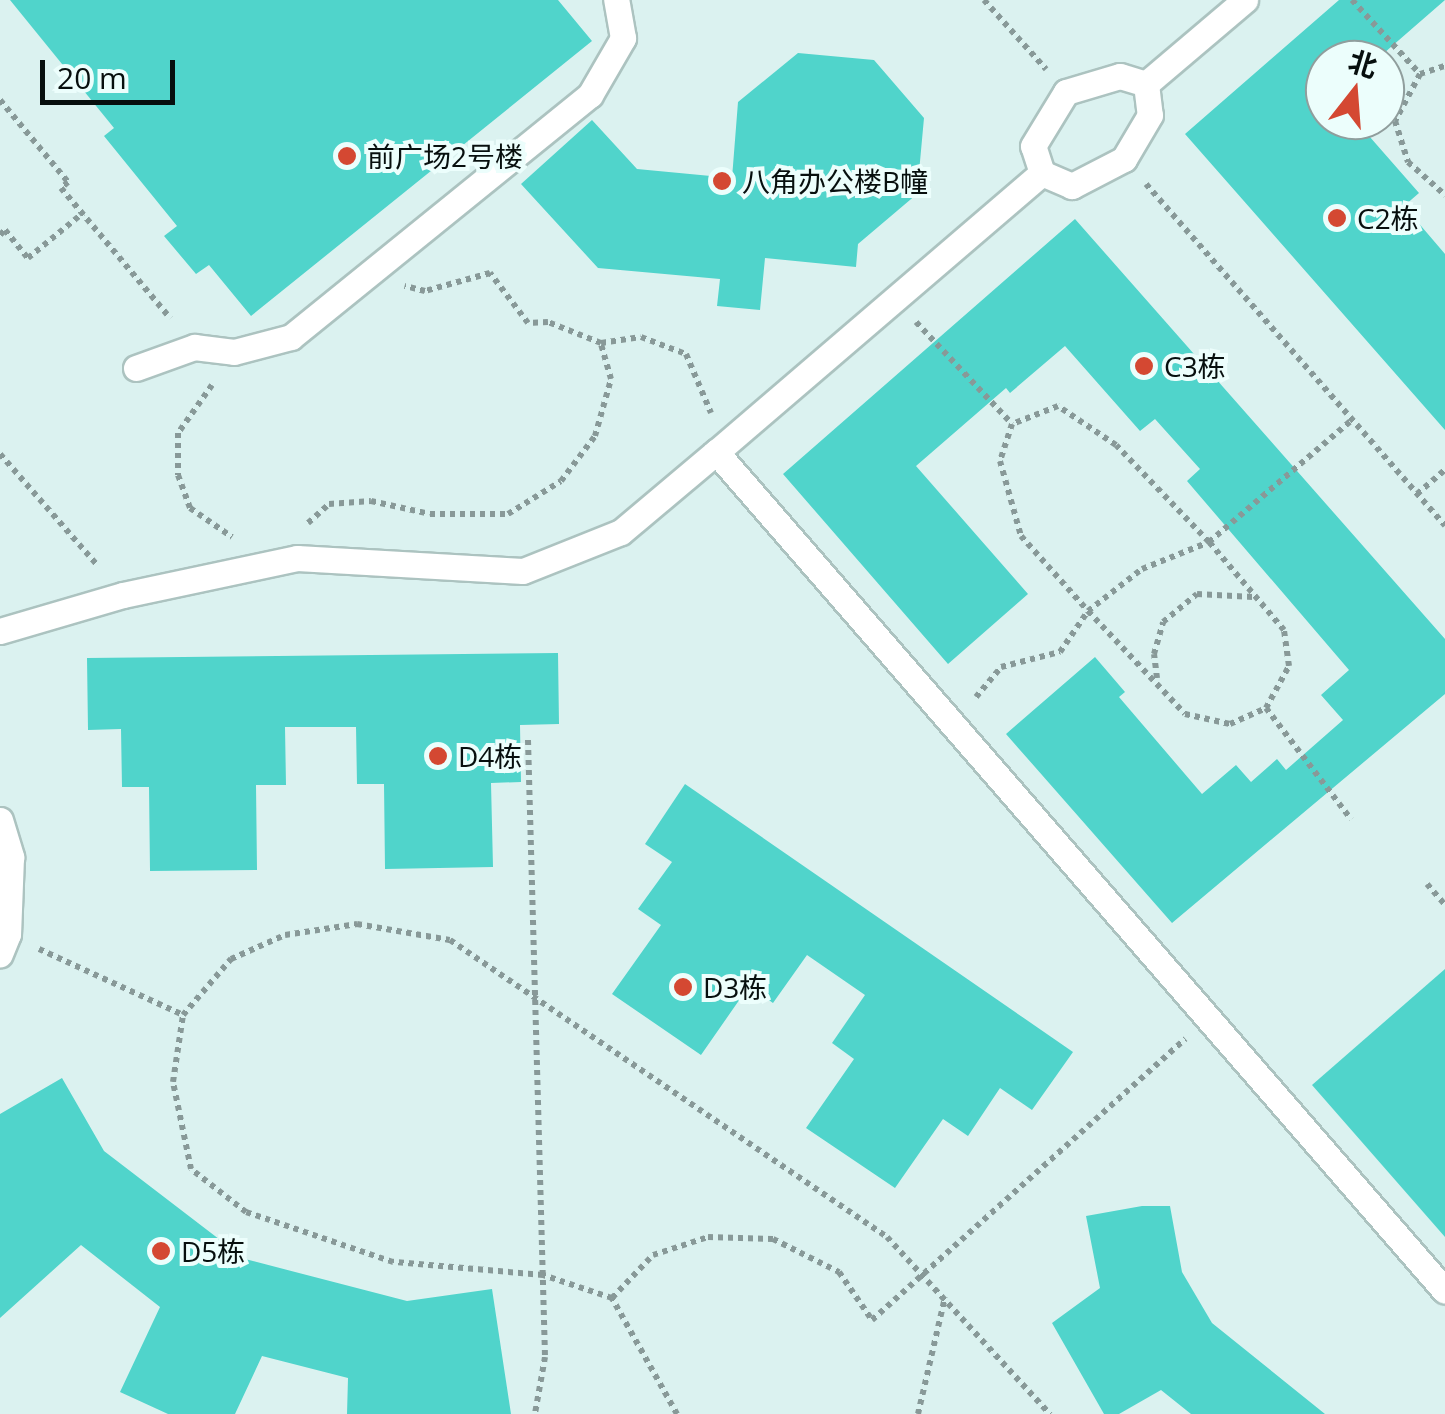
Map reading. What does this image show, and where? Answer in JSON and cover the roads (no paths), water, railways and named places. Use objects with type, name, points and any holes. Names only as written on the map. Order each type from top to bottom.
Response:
[{"type":"lane","points":[[136,368],[194,347],[234,352],[279,342],[374,270],[590,95],[624,38],[616,0]]},
{"type":"lane","points":[[1146,84],[1245,0]]},
{"type":"lane","points":[[1120,76],[1146,84],[1150,115],[1124,159],[1072,186],[1042,173],[1033,146],[1066,92],[1120,76]]},
{"type":"lane","points":[[0,631],[123,596],[297,558],[523,572],[621,532],[1042,173]]},
{"type":"lane","points":[[716,452],[1445,1291]]},
{"type":"lane","points":[[0,820],[11,857],[4,944]]},
{"type":"place","name":"前广场2号楼","points":[[347,156]]},
{"type":"place","name":"八角办公楼B幢","points":[[722,181]]},
{"type":"place","name":"C2栋","points":[[1337,218]]},
{"type":"place","name":"C3栋","points":[[1144,366]]},
{"type":"place","name":"D4栋","points":[[438,756]]},
{"type":"place","name":"D3栋","points":[[683,987]]},
{"type":"place","name":"D5栋","points":[[161,1251]]}]
